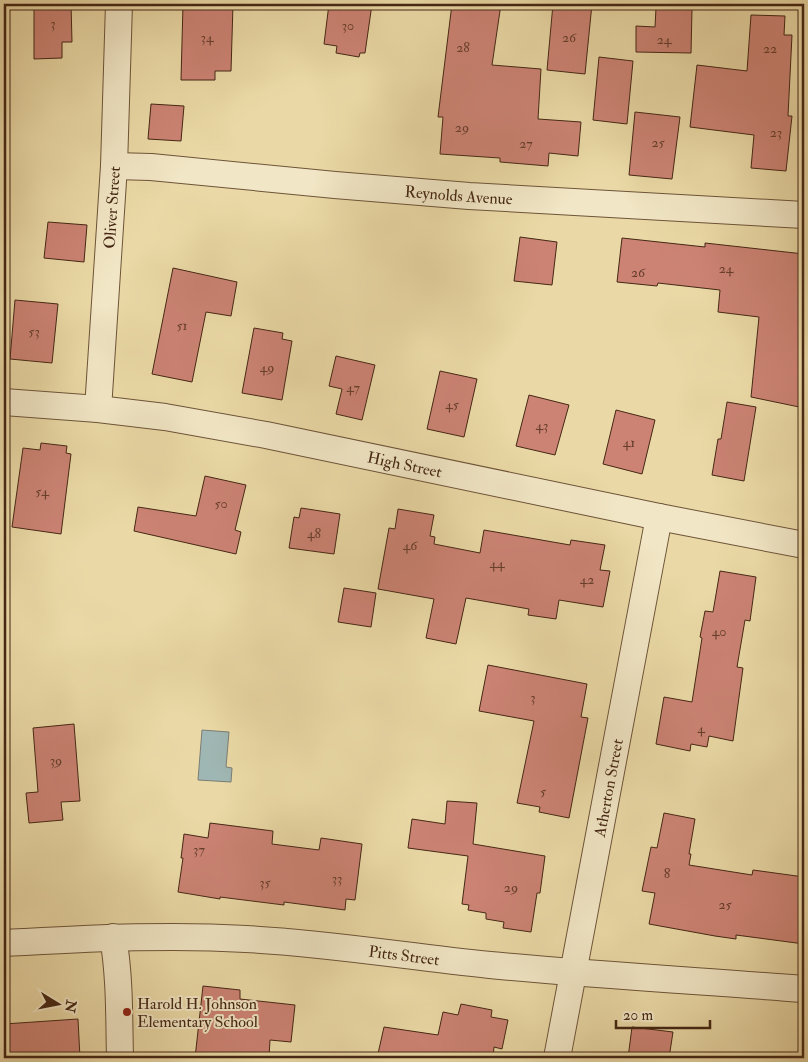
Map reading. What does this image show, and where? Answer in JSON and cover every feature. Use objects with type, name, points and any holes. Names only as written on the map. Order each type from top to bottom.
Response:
[{"type":"street","name":"Oliver Street","points":[[98,409],[114,166],[119,4]]},
{"type":"street","name":"Reynolds Avenue","points":[[114,166],[151,167],[468,196],[804,215]]},
{"type":"street","name":"High Street","points":[[4,402],[98,409],[266,435],[659,517],[804,545]]},
{"type":"street","name":"Atherton Street","points":[[556,1058],[574,972],[659,517]]},
{"type":"street","name":"Pitts Street","points":[[4,943],[113,937],[246,939],[291,942],[489,965],[804,989]]},
{"type":"street","points":[[113,937],[117,958],[120,1058]]},
{"type":"water","points":[[202,730],[229,732],[226,767],[232,768],[231,782],[198,780]]},
{"type":"building","points":[[34,4],[71,4],[72,42],[62,42],[62,58],[34,59]]},
{"type":"building","points":[[183,4],[233,4],[231,71],[215,71],[215,80],[181,80]]},
{"type":"building","points":[[329,4],[372,4],[365,53],[360,53],[359,57],[336,53],[337,46],[324,44]]},
{"type":"building","points":[[452,4],[501,4],[492,65],[541,69],[538,119],[581,122],[578,156],[549,153],[548,166],[500,162],[500,158],[440,154],[443,117],[438,117]]},
{"type":"building","points":[[553,4],[592,4],[585,74],[547,70]]},
{"type":"building","points":[[656,8],[692,9],[691,53],[636,52],[636,26],[655,27]]},
{"type":"building","points":[[751,15],[785,16],[784,35],[792,35],[788,116],[792,116],[786,171],[751,168],[754,135],[690,127],[697,65],[747,71]]},
{"type":"building","points":[[599,57],[633,61],[627,124],[593,120]]},
{"type":"building","points":[[151,104],[184,106],[181,141],[148,139]]},
{"type":"building","points":[[635,112],[680,117],[672,179],[629,175]]},
{"type":"building","points":[[48,222],[87,225],[84,262],[44,258]]},
{"type":"building","points":[[520,237],[557,242],[552,285],[514,281]]},
{"type":"building","points":[[622,238],[705,247],[705,243],[804,254],[804,408],[751,397],[759,317],[718,312],[720,290],[658,283],[657,286],[617,282]]},
{"type":"building","points":[[173,268],[237,282],[231,316],[206,312],[192,382],[152,374]]},
{"type":"building","points":[[15,300],[58,304],[52,363],[10,359]]},
{"type":"building","points":[[254,328],[283,333],[282,339],[292,341],[282,400],[242,393]]},
{"type":"building","points":[[336,356],[375,365],[362,420],[336,414],[342,389],[329,386]]},
{"type":"building","points":[[440,371],[477,379],[464,437],[427,429]]},
{"type":"building","points":[[529,395],[569,405],[555,455],[516,446]]},
{"type":"building","points":[[727,402],[756,407],[744,481],[712,475],[718,439],[721,439]]},
{"type":"building","points":[[616,410],[655,420],[642,474],[603,464]]},
{"type":"building","points":[[41,443],[67,446],[66,453],[71,454],[61,534],[12,527],[23,448],[40,450]]},
{"type":"building","points":[[205,476],[246,485],[235,530],[241,532],[236,554],[134,531],[138,507],[196,516]]},
{"type":"building","points":[[301,508],[340,514],[334,554],[289,548],[294,517],[299,518]]},
{"type":"building","points":[[398,509],[434,515],[430,536],[435,537],[434,544],[480,553],[484,530],[570,545],[571,540],[605,545],[600,570],[610,571],[603,607],[559,600],[556,619],[528,615],[529,609],[466,598],[456,644],[426,638],[434,599],[378,589],[389,528],[395,529]]},
{"type":"building","points":[[720,571],[756,577],[750,621],[745,620],[737,667],[743,668],[733,741],[709,736],[707,747],[691,744],[690,751],[656,744],[664,697],[692,702],[705,611],[713,612]]},
{"type":"building","points":[[344,588],[376,593],[371,627],[338,622]]},
{"type":"building","points":[[488,665],[587,684],[581,717],[588,718],[569,818],[539,812],[540,807],[517,803],[534,721],[479,711]]},
{"type":"building","points":[[74,724],[80,801],[61,802],[63,820],[29,823],[26,793],[38,792],[33,728]]},
{"type":"building","points":[[447,801],[477,803],[473,844],[545,856],[540,893],[537,893],[531,932],[503,928],[504,922],[486,919],[486,913],[468,910],[469,905],[462,904],[468,856],[408,848],[412,819],[445,824]]},
{"type":"building","points":[[664,813],[695,819],[689,865],[752,875],[753,870],[804,877],[804,944],[736,935],[736,939],[649,924],[655,893],[642,891],[651,847],[657,848]]},
{"type":"building","points":[[210,823],[273,831],[272,844],[319,850],[321,838],[362,844],[355,900],[346,899],[345,910],[284,902],[284,905],[220,897],[220,899],[178,892],[184,834],[208,838]]},
{"type":"building","points":[[203,986],[240,990],[240,999],[295,1005],[291,1042],[270,1040],[269,1057],[234,1053],[234,1058],[195,1058]]},
{"type":"building","points":[[461,1004],[492,1010],[491,1017],[508,1020],[502,1049],[494,1047],[493,1058],[377,1058],[384,1027],[438,1035],[443,1012],[458,1015]]},
{"type":"building","points":[[78,1019],[80,1058],[4,1058],[4,1024]]},
{"type":"building","points":[[632,1027],[673,1032],[669,1058],[628,1058]]},
{"type":"place","name":"Harold H. Johnson Elementary School","points":[[127,1012]]}]
